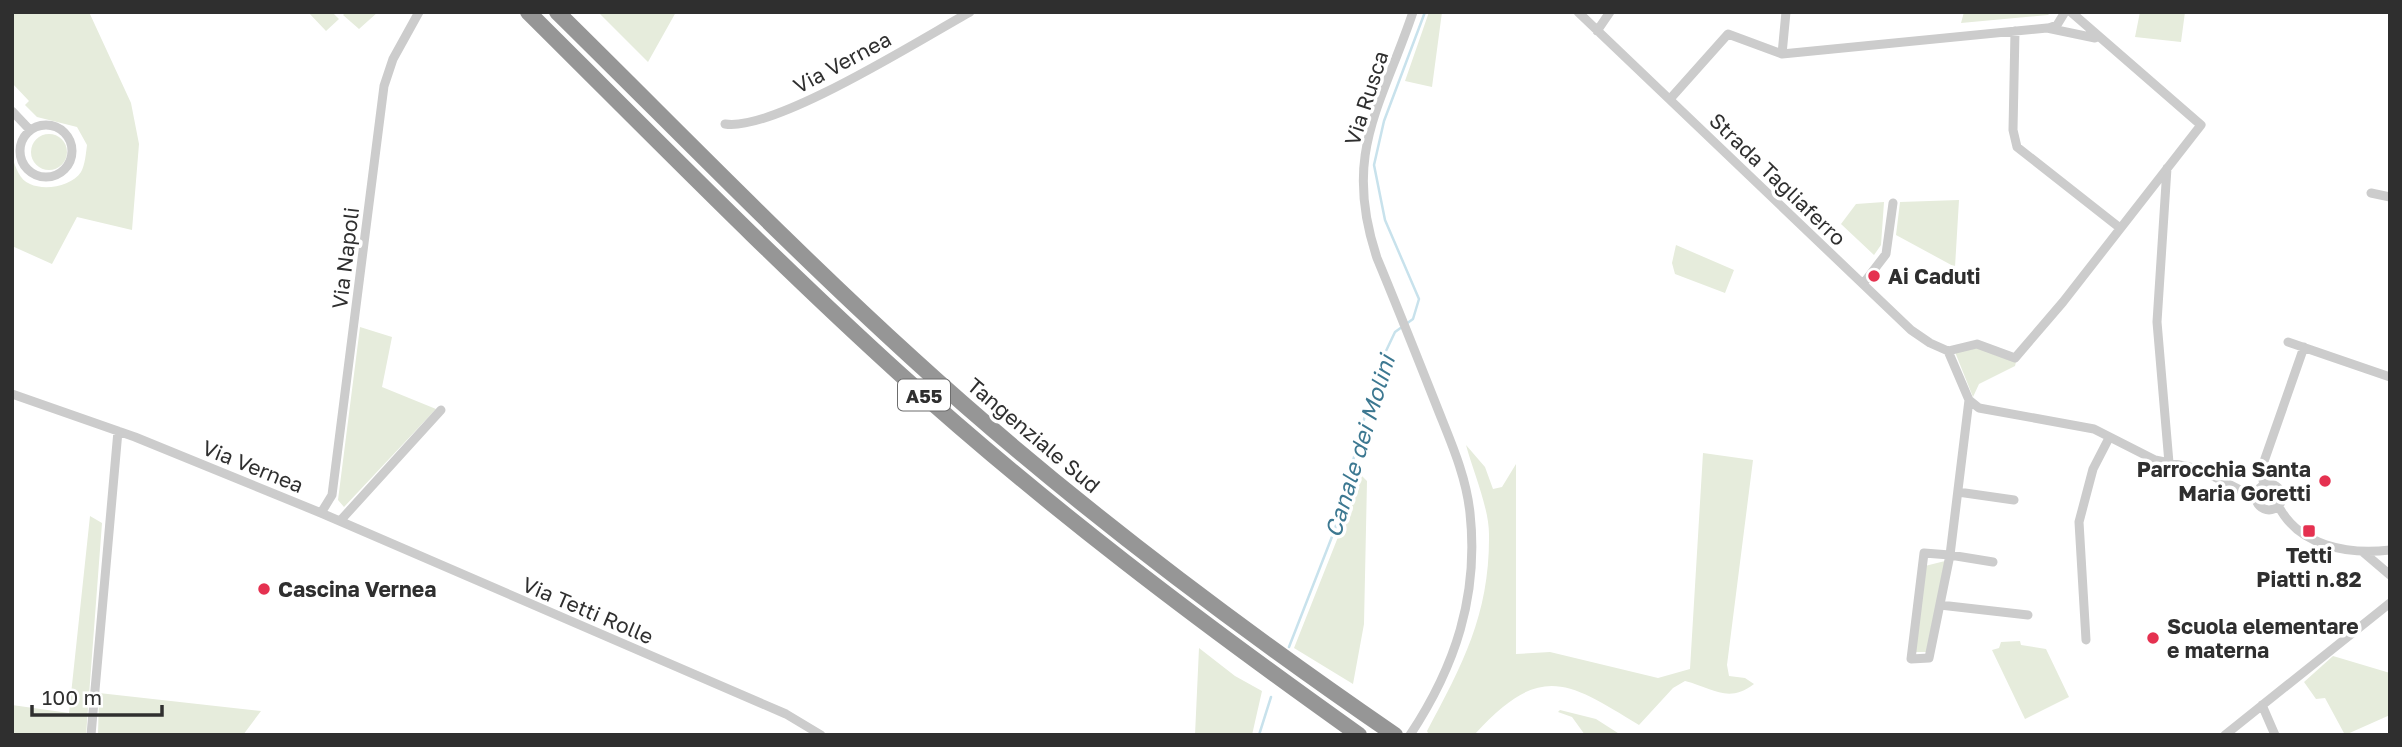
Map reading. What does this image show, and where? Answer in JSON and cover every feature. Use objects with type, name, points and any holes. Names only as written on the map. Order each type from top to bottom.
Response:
[{"type":"highway","name":"Tangenziale Sud","points":[[528,12],[820,300],[902,376],[1098,542],[1200,621],[1359,735]]},
{"type":"highway","name":"Tangenziale Sud","points":[[557,12],[834,285],[1027,458],[1214,606],[1395,735]]},
{"type":"street","name":"Via Napoli","points":[[321,513],[332,495],[384,86],[393,59],[419,12]]},
{"type":"street","name":"Via Vernea","points":[[725,124],[738,126],[790,110],[970,12]]},
{"type":"street","name":"Via Rusca","points":[[1410,735],[1428,708],[1457,648],[1471,569],[1470,512],[1461,471],[1367,227],[1362,166],[1379,102],[1413,12]]},
{"type":"street","name":"Strada Tagliaferro","points":[[1578,12],[1911,330],[1948,351]]},
{"type":"street","points":[[1597,31],[1610,12]]},
{"type":"street","points":[[1782,54],[1786,12]]},
{"type":"street","points":[[2060,21],[2065,12]]},
{"type":"street","points":[[2069,30],[2077,19]]},
{"type":"street","points":[[2047,28],[2060,21],[2077,19],[2200,125],[2063,302],[2015,358],[1977,344],[1948,351],[1969,400],[1979,408],[2000,414],[2076,425],[2155,460],[2199,469],[2244,495],[2256,498],[2263,508],[2271,509],[2278,505],[2281,498],[2279,489],[2272,485],[2264,485],[2256,498]]},
{"type":"street","points":[[1670,99],[1728,34],[1782,54],[2047,28],[2069,30],[2103,42]]},
{"type":"street","points":[[2015,32],[2013,130],[2017,146],[2045,171],[2120,228]]},
{"type":"street","points":[[12,111],[30,130]]},
{"type":"street","points":[[42,125],[55,126],[68,137],[72,153],[70,162],[60,173],[42,177],[24,166],[20,159],[21,143],[30,130],[42,125]]},
{"type":"street","points":[[2168,166],[2157,322],[2169,463]]},
{"type":"street","points":[[2371,193],[2390,197]]},
{"type":"street","points":[[1863,284],[1886,254],[1893,203]]},
{"type":"street","points":[[2288,342],[2390,377]]},
{"type":"street","points":[[2264,485],[2261,470],[2304,347]]},
{"type":"street","name":"Via Vernea","points":[[12,394],[117,431],[340,521]]},
{"type":"street","points":[[1969,400],[1951,555],[1929,658],[1911,659],[1924,553],[1951,555],[1993,562]]},
{"type":"street","points":[[340,521],[441,410]]},
{"type":"street","points":[[91,735],[117,431]]},
{"type":"street","points":[[2086,640],[2079,522],[2093,469],[2109,438]]},
{"type":"street","points":[[1958,492],[2014,500]]},
{"type":"street","points":[[2278,505],[2287,523],[2307,537],[2341,549],[2390,550]]},
{"type":"street","name":"Via Tetti Rolle","points":[[340,521],[786,714],[821,735]]},
{"type":"street","points":[[2362,551],[2390,575]]},
{"type":"street","points":[[2225,735],[2390,603]]},
{"type":"street","points":[[1940,605],[2028,615]]},
{"type":"street","points":[[2263,705],[2275,735]]},
{"type":"green space","points":[[12,12],[89,12],[131,103],[139,144],[132,230],[77,217],[52,264],[12,246],[12,157],[18,173],[26,182],[43,187],[58,186],[71,181],[81,172],[87,145],[77,127],[37,117],[25,105],[29,101],[12,83]]},
{"type":"green space","points":[[308,12],[332,12],[339,19],[326,31]]},
{"type":"green space","points":[[346,12],[378,12],[359,29],[343,15]]},
{"type":"green space","points":[[598,12],[676,12],[648,62]]},
{"type":"green space","points":[[1429,12],[1442,12],[1432,87],[1405,81]]},
{"type":"green space","points":[[1964,12],[2051,12],[2048,15],[1961,23]]},
{"type":"green space","points":[[2140,12],[2185,12],[2181,42],[2135,37]]},
{"type":"green space","points":[[49,134],[62,139],[67,152],[62,165],[49,170],[36,165],[31,152],[36,139]]},
{"type":"green space","points":[[1959,200],[1955,267],[1896,235],[1900,202]]},
{"type":"green space","points":[[1884,202],[1881,245],[1874,255],[1841,224],[1856,204]]},
{"type":"green space","points":[[1676,245],[1734,270],[1725,293],[1675,274],[1672,263]]},
{"type":"green space","points":[[360,327],[392,337],[382,387],[436,409],[344,507],[338,500]]},
{"type":"green space","points":[[1976,347],[2016,362],[2015,366],[1979,384],[1973,397],[1955,352]]},
{"type":"green space","points":[[1466,445],[1485,467],[1493,489],[1502,487],[1516,464],[1516,654],[1550,652],[1658,678],[1690,669],[1703,453],[1753,460],[1727,665],[1729,676],[1745,678],[1754,684],[1745,690],[1728,694],[1685,681],[1673,688],[1639,725],[1592,697],[1572,689],[1554,686],[1536,688],[1518,696],[1498,711],[1475,734],[1429,735],[1427,731],[1472,637],[1485,589],[1488,524],[1484,501]]},
{"type":"green space","points":[[1355,469],[1367,481],[1364,624],[1353,684],[1294,648],[1340,532]]},
{"type":"green space","points":[[90,516],[102,523],[86,735],[12,735],[12,705],[69,713]]},
{"type":"green space","points":[[1945,561],[1927,652],[1913,652],[1925,566]]},
{"type":"green space","points":[[2020,641],[2021,645],[2046,649],[2069,697],[2025,719],[1992,650],[1999,648],[2001,642]]},
{"type":"green space","points":[[1199,648],[1235,676],[1262,691],[1252,735],[1195,735]]},
{"type":"green space","points":[[2333,656],[2390,673],[2390,715],[2345,735],[2325,698],[2316,699],[2304,682]]},
{"type":"green space","points":[[99,693],[261,711],[243,735],[98,735]]},
{"type":"green space","points":[[1560,710],[1596,719],[1621,735],[1585,735],[1572,717],[1558,712]]},
{"type":"waterway","name":"Canale dei Molini","points":[[1289,647],[1335,529],[1377,370],[1395,332],[1413,319],[1419,299],[1385,220],[1374,165],[1384,121],[1425,12]]},
{"type":"waterway","name":"Canale dei Molini","points":[[1259,735],[1271,697]]},
{"type":"place","name":"Ai Caduti","points":[[1874,276]]},
{"type":"place","name":"Parrocchia Santa Maria Goretti","points":[[2325,481]]},
{"type":"place","name":"Tetti Piatti n.82","points":[[2309,531]]},
{"type":"place","name":"Cascina Vernea","points":[[264,589]]},
{"type":"place","name":"Scuola elementare e materna","points":[[2153,638]]}]
